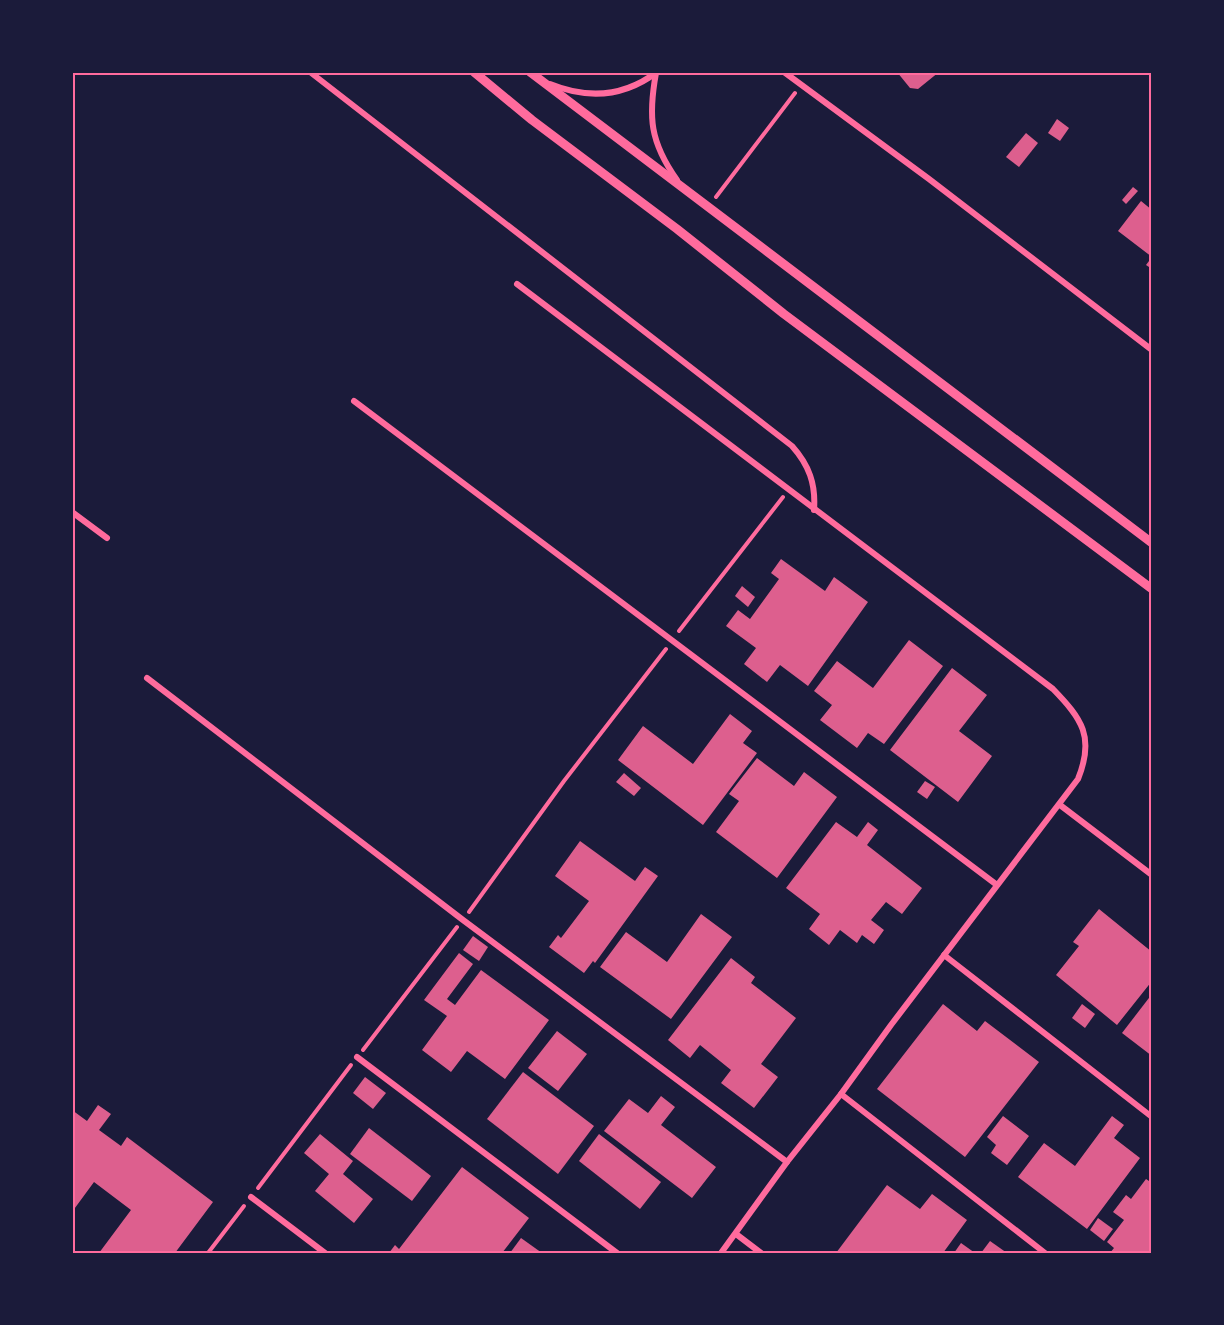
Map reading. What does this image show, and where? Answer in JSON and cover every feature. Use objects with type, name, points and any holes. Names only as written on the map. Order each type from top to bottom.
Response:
[{"type":"street","points":[[310,72],[792,446],[811,475],[815,498],[814,510]]},
{"type":"street","points":[[474,72],[532,120],[677,229],[793,321],[1152,589]]},
{"type":"street","points":[[530,72],[1152,543]]},
{"type":"street","points":[[784,72],[929,179],[1152,350]]},
{"type":"street","points":[[538,79],[573,92],[608,94],[641,83],[656,73]]},
{"type":"street","points":[[656,73],[651,113],[652,132],[658,150],[681,185]]},
{"type":"street","points":[[517,284],[1053,689],[1071,707],[1081,723],[1086,741],[1085,761],[1078,779],[1060,805],[787,1162],[721,1253]]},
{"type":"street","points":[[354,401],[997,885]]},
{"type":"street","points":[[72,512],[107,538]]},
{"type":"street","points":[[147,678],[463,920],[787,1162]]},
{"type":"street","points":[[1060,805],[1152,875]]},
{"type":"street","points":[[944,955],[1152,1117]]},
{"type":"street","points":[[357,1057],[617,1253]]},
{"type":"street","points":[[841,1094],[1045,1253]]},
{"type":"street","points":[[251,1197],[326,1253]]},
{"type":"street","points":[[736,1234],[761,1253]]},
{"type":"path","points":[[709,207],[801,85]]},
{"type":"path","points":[[208,1253],[463,920],[564,781],[788,490]]},
{"type":"building","points":[[897,72],[939,72],[918,89],[910,88]]},
{"type":"building","points":[[1057,119],[1069,128],[1060,141],[1048,133]]},
{"type":"building","points":[[1026,133],[1038,143],[1019,167],[1006,157]]},
{"type":"building","points":[[1133,187],[1138,191],[1126,204],[1122,200]]},
{"type":"building","points":[[1141,201],[1152,210],[1152,257],[1118,231]]},
{"type":"building","points":[[1152,257],[1152,269],[1146,265]]},
{"type":"building","points":[[781,559],[825,591],[834,577],[868,602],[808,686],[780,665],[767,682],[744,664],[756,648],[726,626],[738,610],[750,619],[779,579],[771,573]]},
{"type":"building","points":[[742,586],[755,597],[748,607],[735,596]]},
{"type":"building","points":[[909,640],[943,666],[884,744],[868,733],[857,748],[820,720],[832,705],[814,691],[837,661],[873,688]]},
{"type":"building","points":[[952,668],[987,695],[959,731],[992,756],[958,802],[890,750]]},
{"type":"building","points":[[730,714],[752,731],[743,743],[757,753],[703,825],[618,760],[643,726],[693,764]]},
{"type":"building","points":[[757,758],[794,786],[804,772],[837,797],[777,878],[716,832],[739,801],[729,794]]},
{"type":"building","points":[[624,773],[641,788],[634,796],[616,782]]},
{"type":"building","points":[[925,781],[935,787],[927,799],[917,792]]},
{"type":"building","points":[[836,822],[857,837],[868,822],[878,830],[867,845],[922,888],[902,914],[886,902],[871,920],[884,930],[874,944],[862,935],[857,943],[840,930],[829,945],[809,929],[820,914],[786,888]]},
{"type":"building","points":[[580,841],[635,881],[645,867],[658,876],[595,963],[593,961],[584,973],[549,947],[558,935],[561,938],[589,901],[555,876]]},
{"type":"building","points":[[1099,909],[1152,952],[1152,981],[1117,1025],[1056,975],[1079,946],[1073,942]]},
{"type":"building","points":[[701,914],[732,937],[671,1019],[600,967],[626,932],[667,962]]},
{"type":"building","points":[[473,936],[488,947],[479,961],[463,950]]},
{"type":"building","points":[[459,953],[473,964],[447,999],[455,1005],[481,970],[549,1020],[505,1079],[467,1051],[451,1072],[422,1050],[447,1016],[424,1000]]},
{"type":"building","points":[[731,958],[755,977],[751,983],[796,1018],[761,1064],[778,1077],[754,1108],[721,1083],[731,1070],[700,1045],[690,1058],[668,1040]]},
{"type":"building","points":[[1152,994],[1152,1056],[1122,1033]]},
{"type":"building","points":[[943,1004],[977,1031],[985,1021],[1039,1062],[965,1157],[877,1089]]},
{"type":"building","points":[[1082,1004],[1095,1014],[1085,1028],[1072,1018]]},
{"type":"building","points":[[557,1031],[587,1054],[558,1091],[528,1068]]},
{"type":"building","points":[[523,1072],[594,1126],[558,1174],[487,1119]]},
{"type":"building","points":[[365,1077],[386,1093],[373,1109],[353,1093]]},
{"type":"building","points":[[661,1096],[675,1107],[661,1125],[716,1167],[692,1198],[604,1131],[629,1099],[648,1113]]},
{"type":"building","points":[[98,1105],[111,1114],[99,1130],[121,1146],[127,1137],[213,1202],[175,1253],[99,1253],[131,1210],[94,1182],[72,1212],[72,1110],[87,1121]]},
{"type":"building","points":[[1003,1116],[1029,1136],[1007,1165],[991,1153],[996,1145],[987,1137]]},
{"type":"building","points":[[1112,1116],[1124,1125],[1114,1138],[1140,1158],[1087,1229],[1018,1177],[1044,1143],[1075,1166]]},
{"type":"building","points":[[369,1128],[431,1176],[412,1201],[350,1154]]},
{"type":"building","points":[[320,1134],[353,1161],[343,1174],[373,1199],[354,1223],[315,1191],[329,1174],[304,1153]]},
{"type":"building","points":[[599,1134],[661,1182],[640,1209],[579,1161]]},
{"type":"building","points":[[462,1167],[529,1218],[502,1253],[389,1253],[395,1245],[399,1249]]},
{"type":"building","points":[[1146,1179],[1152,1183],[1152,1253],[1110,1253],[1114,1248],[1107,1242],[1124,1220],[1113,1212],[1126,1195],[1131,1199]]},
{"type":"building","points":[[887,1185],[920,1209],[932,1194],[967,1220],[943,1253],[836,1253]]},
{"type":"building","points":[[1098,1218],[1113,1229],[1104,1241],[1090,1230]]},
{"type":"building","points":[[521,1238],[542,1253],[510,1253]]},
{"type":"building","points":[[990,1241],[1007,1253],[981,1253]]},
{"type":"building","points":[[961,1243],[975,1253],[954,1253]]}]
